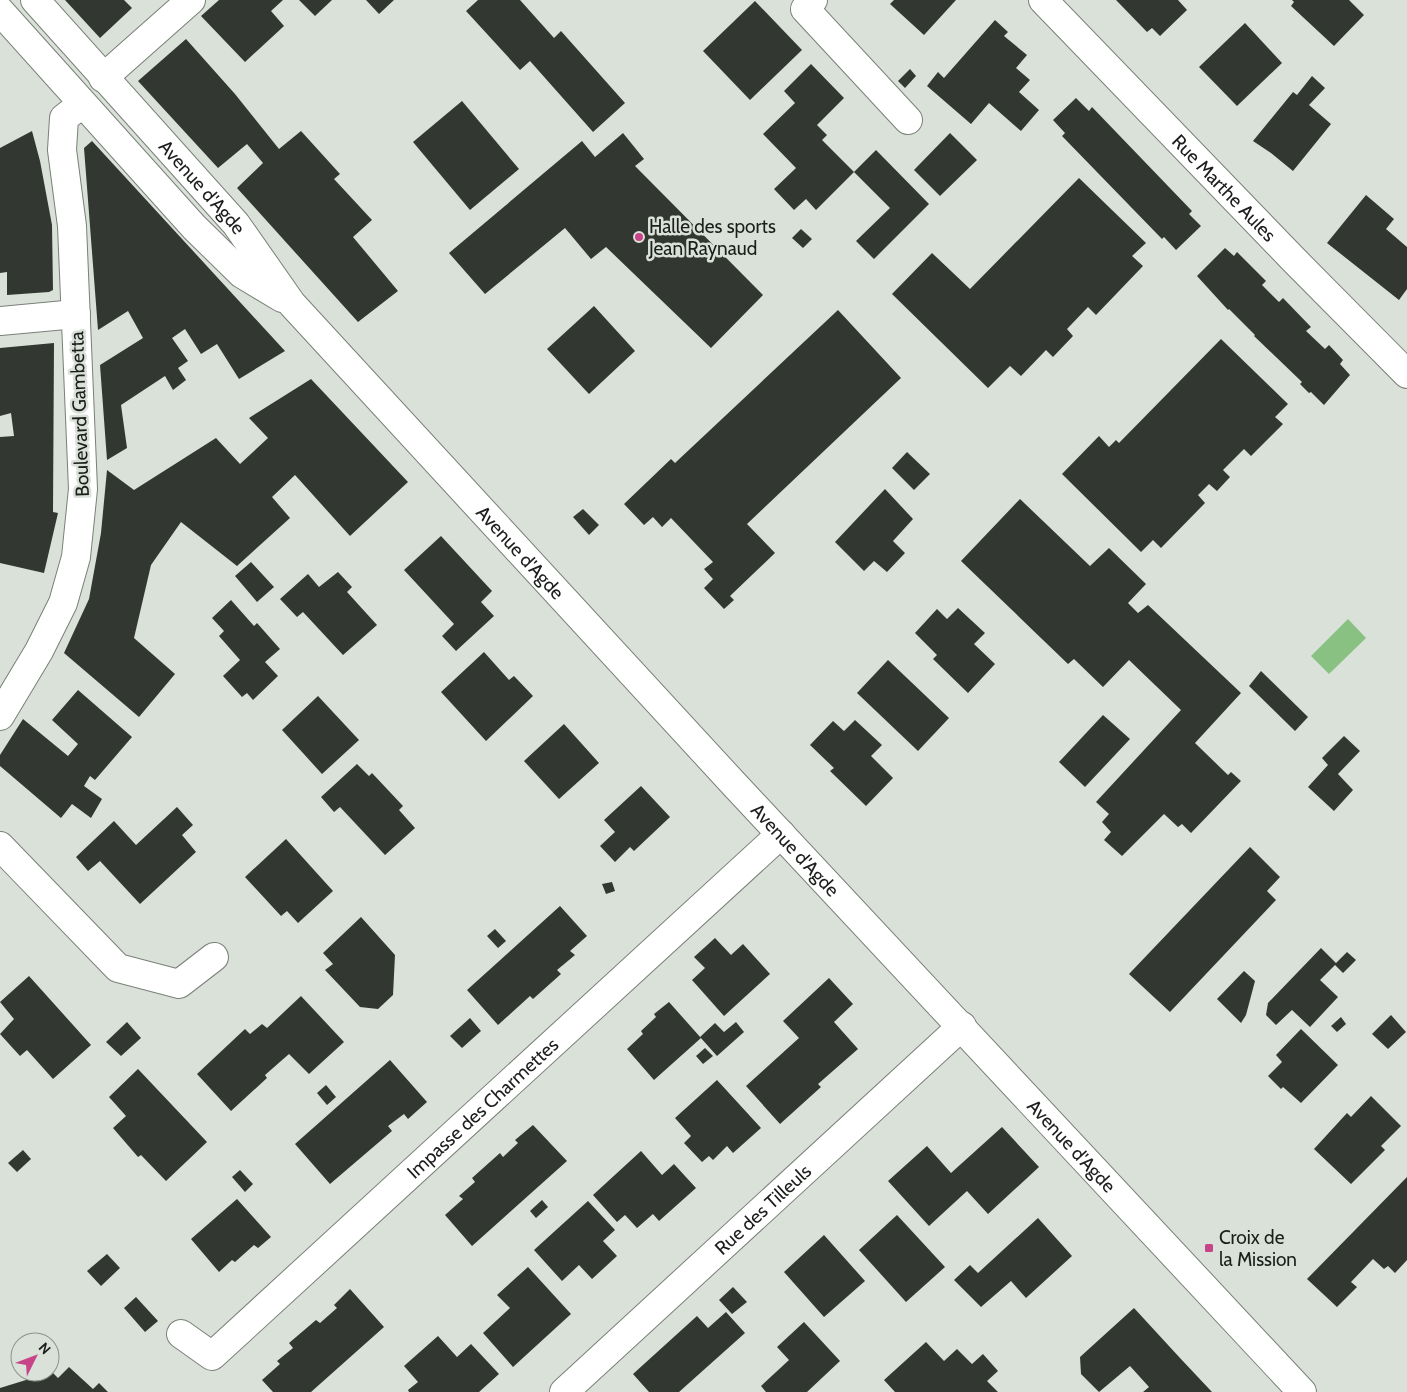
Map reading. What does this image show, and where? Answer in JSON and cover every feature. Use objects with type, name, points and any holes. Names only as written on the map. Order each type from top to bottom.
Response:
[{"type":"street","name":"Avenue d'Agde","points":[[35,0],[236,224],[292,304],[781,834],[1302,1392]]},
{"type":"street","points":[[82,104],[103,78],[190,0]]},
{"type":"street","points":[[813,0],[805,9],[908,120]]},
{"type":"street","name":"Rue Marthe Aules","points":[[1043,0],[1407,374]]},
{"type":"street","name":"Avenue d'Agde","points":[[0,11],[194,227],[242,274],[292,304]]},
{"type":"street","name":"Boulevard Gambetta","points":[[0,716],[39,651],[63,603],[76,557],[83,489],[72,226],[62,150],[64,118],[82,104]]},
{"type":"street","points":[[0,321],[76,314]]},
{"type":"street","name":"Impasse des Charmettes","points":[[181,1334],[212,1356],[781,834]]},
{"type":"street","points":[[0,846],[118,968],[180,984],[214,957]]},
{"type":"street","name":"Rue des Tilleuls","points":[[564,1392],[962,1026]]},
{"type":"shaded area","points":[[1348,619],[1366,638],[1329,674],[1311,656]]},
{"type":"building","points":[[65,0],[124,0],[132,8],[100,38]]},
{"type":"building","points":[[219,0],[283,0],[271,11],[284,26],[245,62],[201,16]]},
{"type":"building","points":[[299,0],[332,0],[315,16]]},
{"type":"building","points":[[366,0],[394,0],[379,14]]},
{"type":"building","points":[[478,0],[520,0],[554,38],[561,31],[625,103],[593,132],[530,61],[520,70],[466,11]]},
{"type":"building","points":[[894,0],[956,0],[924,35],[890,4]]},
{"type":"building","points":[[1116,0],[1178,0],[1187,10],[1160,36],[1152,28],[1147,32]]},
{"type":"building","points":[[1292,0],[1349,0],[1364,15],[1334,46],[1291,6],[1294,2]]},
{"type":"building","points":[[755,1],[802,50],[750,100],[703,51]]},
{"type":"building","points":[[995,20],[1008,32],[1004,36],[1027,55],[1016,68],[1030,80],[1019,92],[1039,110],[1021,131],[989,103],[971,124],[927,86],[938,72],[944,78]]},
{"type":"building","points":[[1245,23],[1282,63],[1237,106],[1199,67]]},
{"type":"building","points":[[186,39],[235,94],[279,149],[301,131],[340,174],[334,179],[372,220],[353,237],[398,291],[358,322],[237,188],[263,163],[247,144],[218,168],[138,81]]},
{"type":"building","points":[[811,64],[844,98],[817,125],[827,135],[822,140],[854,172],[816,210],[806,199],[794,210],[774,189],[796,168],[763,134],[795,103],[784,91]]},
{"type":"building","points":[[910,69],[916,76],[905,88],[898,81]]},
{"type":"building","points":[[1312,76],[1325,88],[1309,105],[1331,124],[1293,171],[1253,141],[1293,92],[1297,95]]},
{"type":"building","points":[[1076,98],[1089,111],[1092,107],[1192,211],[1189,214],[1201,226],[1176,250],[1164,237],[1162,239],[1062,136],[1065,133],[1053,120]]},
{"type":"building","points":[[462,101],[519,169],[470,210],[413,142]]},
{"type":"building","points":[[32,131],[40,161],[52,225],[53,290],[49,292],[7,295],[7,272],[0,273],[0,148]]},
{"type":"building","name":"Halle des sports Jean Raynaud","points":[[623,133],[644,159],[635,166],[763,295],[711,348],[606,247],[591,259],[565,228],[485,294],[449,253],[582,141],[595,157]]},
{"type":"building","points":[[950,133],[977,160],[940,196],[914,170]]},
{"type":"building","points":[[92,141],[285,351],[239,379],[217,344],[201,354],[185,329],[172,338],[188,361],[178,368],[186,380],[173,390],[165,376],[121,405],[127,448],[107,460],[100,365],[143,338],[128,311],[98,330],[84,148]]},
{"type":"building","points":[[876,150],[929,204],[874,259],[856,241],[890,208],[854,172]]},
{"type":"building","points":[[1079,178],[1146,243],[1132,256],[1143,266],[1096,315],[1088,307],[1067,329],[1073,336],[1053,357],[1046,350],[1021,376],[1010,366],[988,388],[892,294],[932,253],[970,289]]},
{"type":"building","points":[[1366,195],[1394,219],[1386,229],[1407,247],[1407,289],[1399,300],[1327,243]]},
{"type":"building","points":[[801,229],[812,239],[803,248],[792,238]]},
{"type":"building","points":[[1225,248],[1234,256],[1237,252],[1266,281],[1262,285],[1279,302],[1283,298],[1311,327],[1306,331],[1325,349],[1329,345],[1343,360],[1340,364],[1350,375],[1324,405],[1300,384],[1302,382],[1228,310],[1197,276]]},
{"type":"building","points":[[594,306],[635,351],[589,394],[547,349]]},
{"type":"building","points":[[838,310],[901,378],[747,524],[775,553],[730,596],[734,600],[724,609],[704,588],[713,579],[704,569],[713,562],[671,518],[662,527],[653,517],[644,525],[624,504],[671,459],[675,463]]},
{"type":"building","points":[[1221,339],[1288,404],[1275,417],[1283,424],[1251,456],[1244,449],[1223,470],[1230,477],[1217,491],[1209,484],[1198,495],[1205,503],[1161,548],[1153,540],[1141,552],[1062,474],[1099,436],[1109,447],[1116,440],[1119,443]]},
{"type":"building","points":[[54,343],[53,512],[58,513],[44,573],[0,563],[0,437],[14,436],[11,413],[0,416],[0,348]]},
{"type":"building","points":[[311,379],[408,482],[350,536],[295,475],[272,497],[290,518],[237,566],[181,522],[151,565],[134,638],[175,674],[139,717],[64,653],[89,599],[101,533],[107,470],[134,490],[216,438],[240,464],[268,438],[249,418]]},
{"type":"building","points":[[907,452],[930,474],[914,490],[892,468]]},
{"type":"building","points":[[885,489],[913,519],[893,541],[905,553],[887,572],[874,561],[864,571],[835,542]]},
{"type":"building","points":[[1020,499],[1090,566],[1109,548],[1146,584],[1128,603],[1138,613],[1148,605],[1241,693],[1195,743],[1228,775],[1231,772],[1241,781],[1191,833],[1182,824],[1178,827],[1164,814],[1122,856],[1104,840],[1111,832],[1102,822],[1109,814],[1096,802],[1181,710],[1129,660],[1103,687],[1074,659],[1068,664],[961,561]]},
{"type":"building","points":[[583,509],[599,525],[589,535],[573,517]]},
{"type":"building","points":[[441,536],[492,591],[481,602],[494,616],[456,651],[442,636],[454,624],[404,570]]},
{"type":"building","points":[[251,562],[274,587],[257,602],[235,576]]},
{"type":"building","points":[[338,572],[352,587],[347,592],[377,625],[343,655],[303,612],[297,617],[280,599],[308,574],[319,587]]},
{"type":"building","points":[[231,600],[254,626],[257,623],[280,649],[265,662],[278,676],[253,700],[247,693],[242,697],[223,676],[240,660],[219,636],[224,631],[212,618]]},
{"type":"building","points":[[958,608],[985,633],[974,644],[995,664],[968,693],[933,659],[937,655],[915,633],[937,609],[947,619]]},
{"type":"building","points":[[484,652],[509,680],[514,676],[533,696],[486,741],[441,692]]},
{"type":"building","points":[[888,660],[949,718],[918,751],[857,693]]},
{"type":"building","points":[[1261,671],[1308,717],[1295,731],[1249,686]]},
{"type":"building","points":[[78,690],[132,737],[95,780],[90,776],[84,786],[102,799],[91,818],[72,804],[61,818],[0,766],[0,755],[23,719],[68,756],[78,744],[52,720]]},
{"type":"building","points":[[318,696],[359,740],[322,774],[282,730]]},
{"type":"building","points":[[1103,715],[1130,739],[1085,787],[1059,762]]},
{"type":"building","points":[[855,720],[882,745],[871,756],[893,778],[866,806],[830,771],[834,768],[810,745],[833,721],[844,731]]},
{"type":"building","points":[[564,724],[599,763],[559,799],[524,761]]},
{"type":"building","points":[[1344,736],[1360,751],[1338,774],[1353,790],[1334,811],[1308,787],[1328,765],[1322,758]]},
{"type":"building","points":[[357,764],[369,776],[372,773],[403,806],[399,810],[415,828],[385,855],[340,807],[334,812],[321,797]]},
{"type":"building","points":[[641,786],[670,817],[634,851],[630,847],[615,862],[600,846],[615,832],[604,820]]},
{"type":"building","points":[[177,807],[193,825],[182,835],[196,852],[140,904],[100,861],[88,871],[76,857],[114,821],[136,845]]},
{"type":"building","points":[[286,839],[333,891],[298,923],[287,911],[281,916],[245,877]]},
{"type":"building","points":[[1250,847],[1280,877],[1267,891],[1276,900],[1170,1012],[1129,974]]},
{"type":"building","points":[[612,882],[615,891],[606,894],[602,884]]},
{"type":"building","points":[[560,906],[587,936],[570,951],[575,955],[557,970],[561,974],[533,999],[530,996],[498,1025],[467,990]]},
{"type":"building","points":[[361,917],[395,955],[393,995],[378,1009],[360,1007],[325,970],[333,964],[323,953]]},
{"type":"building","points":[[495,929],[506,941],[498,948],[487,936]]},
{"type":"building","points":[[715,938],[731,955],[743,944],[770,974],[724,1016],[692,980],[705,968],[694,957]]},
{"type":"building","points":[[1321,948],[1336,963],[1347,952],[1356,960],[1343,973],[1335,965],[1320,980],[1338,997],[1310,1027],[1292,1010],[1276,1025],[1266,1015],[1268,1003]]},
{"type":"building","points":[[1244,971],[1255,981],[1246,1015],[1241,1023],[1217,999]]},
{"type":"building","points":[[29,976],[91,1045],[53,1079],[27,1050],[20,1056],[0,1034],[14,1019],[0,1002]]},
{"type":"building","points":[[829,978],[853,1004],[834,1022],[858,1049],[818,1084],[821,1087],[780,1124],[746,1086],[799,1038],[783,1021]]},
{"type":"building","points":[[301,996],[344,1042],[309,1074],[289,1054],[265,1075],[267,1078],[231,1111],[197,1074],[245,1029],[250,1034],[262,1024],[267,1028]]},
{"type":"building","points":[[669,1002],[701,1038],[654,1080],[627,1049],[643,1034],[641,1031],[656,1017],[654,1014]]},
{"type":"building","points":[[1391,1015],[1406,1032],[1388,1049],[1372,1034]]},
{"type":"building","points":[[1341,1017],[1346,1024],[1337,1032],[1331,1026]]},
{"type":"building","points":[[470,1018],[481,1031],[462,1048],[450,1036]]},
{"type":"building","points":[[127,1022],[141,1038],[121,1056],[106,1042]]},
{"type":"building","points":[[736,1022],[744,1032],[717,1056],[700,1037],[715,1023],[724,1032]]},
{"type":"building","points":[[1301,1029],[1338,1065],[1301,1103],[1283,1087],[1281,1089],[1268,1076],[1282,1062],[1276,1055]]},
{"type":"building","points":[[705,1048],[713,1056],[703,1064],[696,1056]]},
{"type":"building","points":[[390,1060],[427,1102],[408,1119],[404,1114],[388,1126],[392,1131],[330,1184],[295,1144]]},
{"type":"building","points":[[138,1069],[207,1142],[166,1181],[141,1155],[138,1157],[113,1128],[126,1116],[109,1097]]},
{"type":"building","points":[[717,1080],[761,1128],[733,1153],[727,1146],[713,1160],[709,1156],[702,1162],[684,1143],[691,1136],[675,1118]]},
{"type":"building","points":[[326,1085],[336,1097],[327,1105],[317,1093]]},
{"type":"building","points":[[1371,1096],[1401,1126],[1381,1146],[1385,1150],[1351,1184],[1314,1149],[1347,1113],[1351,1117]]},
{"type":"building","points":[[533,1125],[567,1161],[472,1246],[445,1215],[463,1199],[459,1196],[475,1182],[472,1178],[500,1153],[503,1157],[518,1143],[515,1140]]},
{"type":"building","points":[[1002,1127],[1039,1167],[988,1214],[967,1191],[929,1226],[888,1181],[927,1146],[951,1173]]},
{"type":"building","points":[[23,1150],[31,1159],[17,1172],[8,1163]]},
{"type":"building","points":[[641,1151],[662,1175],[674,1164],[696,1188],[659,1221],[653,1214],[637,1228],[625,1215],[617,1222],[593,1195]]},
{"type":"building","points":[[240,1170],[253,1184],[245,1192],[232,1177]]},
{"type":"building","points":[[1407,1177],[1407,1260],[1395,1273],[1388,1266],[1384,1269],[1373,1259],[1351,1282],[1357,1287],[1337,1307],[1307,1279]]},
{"type":"building","points":[[237,1199],[271,1237],[258,1248],[254,1245],[235,1262],[232,1260],[219,1272],[191,1239]]},
{"type":"building","points":[[542,1200],[548,1207],[536,1218],[530,1211]]},
{"type":"building","points":[[588,1201],[615,1230],[603,1241],[617,1256],[592,1279],[579,1265],[562,1281],[534,1250]]},
{"type":"building","points":[[897,1215],[945,1267],[906,1302],[859,1250]]},
{"type":"building","points":[[1038,1218],[1072,1256],[1026,1298],[1011,1281],[981,1307],[954,1280],[970,1265],[978,1273]]},
{"type":"building","points":[[824,1235],[865,1281],[824,1317],[784,1272]]},
{"type":"building","points":[[107,1254],[120,1268],[101,1286],[87,1271]]},
{"type":"building","points":[[528,1267],[571,1314],[513,1367],[483,1333],[510,1308],[497,1295]]},
{"type":"building","points":[[733,1287],[747,1302],[732,1314],[719,1300]]},
{"type":"building","points":[[350,1289],[384,1327],[311,1392],[273,1392],[262,1380],[280,1364],[277,1361],[293,1348],[289,1343],[316,1320],[320,1323],[337,1308],[334,1305]]},
{"type":"building","points":[[136,1297],[158,1321],[145,1332],[124,1308]]},
{"type":"building","points":[[1134,1308],[1212,1392],[1143,1392],[1149,1387],[1130,1366],[1099,1392],[1081,1374],[1080,1357]]},
{"type":"building","points":[[726,1312],[745,1333],[679,1392],[649,1392],[633,1374],[697,1316],[708,1328]]},
{"type":"building","points":[[804,1322],[840,1361],[807,1392],[766,1392],[761,1386],[789,1360],[777,1347]]},
{"type":"building","points":[[438,1336],[457,1357],[471,1344],[499,1374],[479,1392],[409,1392],[408,1390],[418,1382],[404,1366]]},
{"type":"building","points":[[926,1342],[944,1361],[957,1349],[972,1364],[983,1354],[998,1371],[987,1381],[998,1392],[895,1392],[884,1380]]},
{"type":"building","points":[[69,1367],[93,1389],[99,1383],[108,1392],[0,1392],[0,1388],[20,1382],[60,1382],[60,1376]]},
{"type":"place","name":"Halle des sports Jean Raynaud","points":[[639,237]]},
{"type":"place","name":"Croix de la Mission","points":[[1209,1248]]}]
